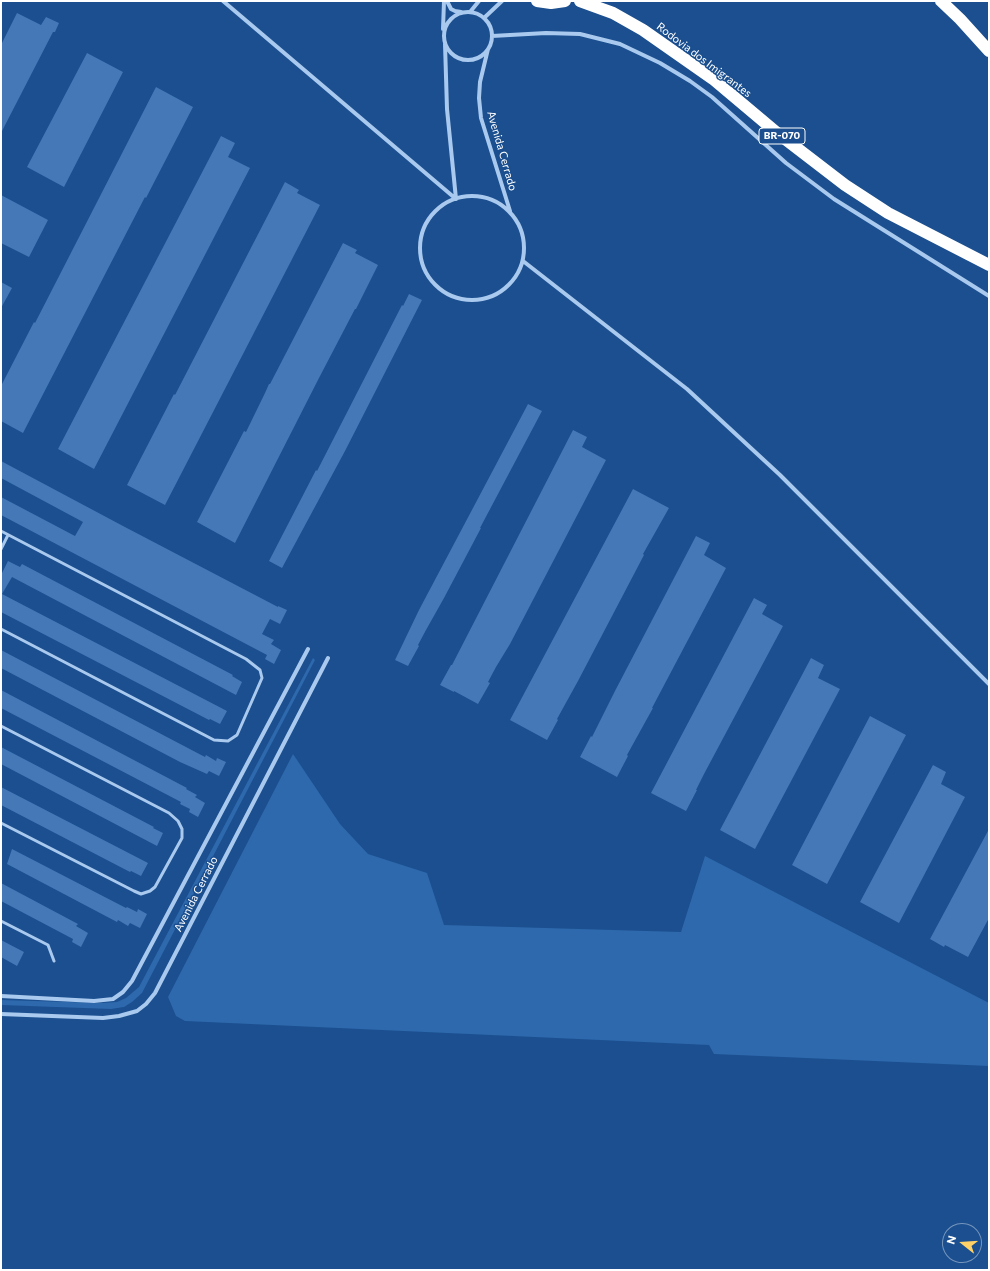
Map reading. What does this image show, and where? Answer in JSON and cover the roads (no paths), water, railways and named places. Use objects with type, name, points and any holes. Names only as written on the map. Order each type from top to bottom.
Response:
[{"type":"highway","points":[[537,1],[551,3],[565,1]]},
{"type":"highway","name":"Rodovia dos Imigrantes","points":[[580,1],[613,13],[643,30],[713,79],[776,132],[846,185],[888,213],[989,265]]},
{"type":"highway","points":[[941,1],[960,19],[989,51]]},
{"type":"street","points":[[223,1],[456,199]]},
{"type":"street","points":[[445,1],[455,12],[470,12],[478,14],[484,18],[489,25],[492,36],[546,33],[580,34],[620,44],[660,63],[690,81],[712,97],[786,163],[834,199],[989,296]]},
{"type":"street","points":[[445,1],[443,37],[448,51],[461,60],[469,60],[483,54],[488,49]]},
{"type":"street","points":[[470,12],[479,1]]},
{"type":"street","points":[[484,18],[502,1]]},
{"type":"street","points":[[443,37],[444,29],[448,22],[454,16],[462,12]]},
{"type":"street","name":"Avenida Cerrado","points":[[492,36],[480,82],[479,98],[481,118],[510,211],[520,226],[522,232],[525,243],[523,261],[516,277],[504,290],[490,298],[474,301],[457,299],[443,292],[431,280],[423,266],[420,250],[423,232],[431,216],[444,204],[461,197],[478,196],[495,201],[510,211]]},
{"type":"street","points":[[445,44],[447,109],[456,199]]},
{"type":"street","points":[[523,261],[687,389],[780,475],[989,684]]},
{"type":"street","name":"Avenida Cerrado","points":[[1,996],[94,1001],[113,999],[123,992],[132,981],[308,649]]},
{"type":"street","name":"Avenida Cerrado","points":[[1,1014],[103,1018],[120,1016],[137,1011],[146,1004],[155,993],[328,658]]},
{"type":"lane","points":[[1,531],[246,659],[260,670],[262,678],[237,735],[228,741],[214,740],[1,629]]},
{"type":"lane","points":[[1,550],[8,535]]},
{"type":"lane","points":[[1,726],[169,813],[178,821],[182,829],[182,838],[155,887],[150,891],[141,894],[1,823]]},
{"type":"lane","points":[[1,921],[48,946],[54,961]]}]
